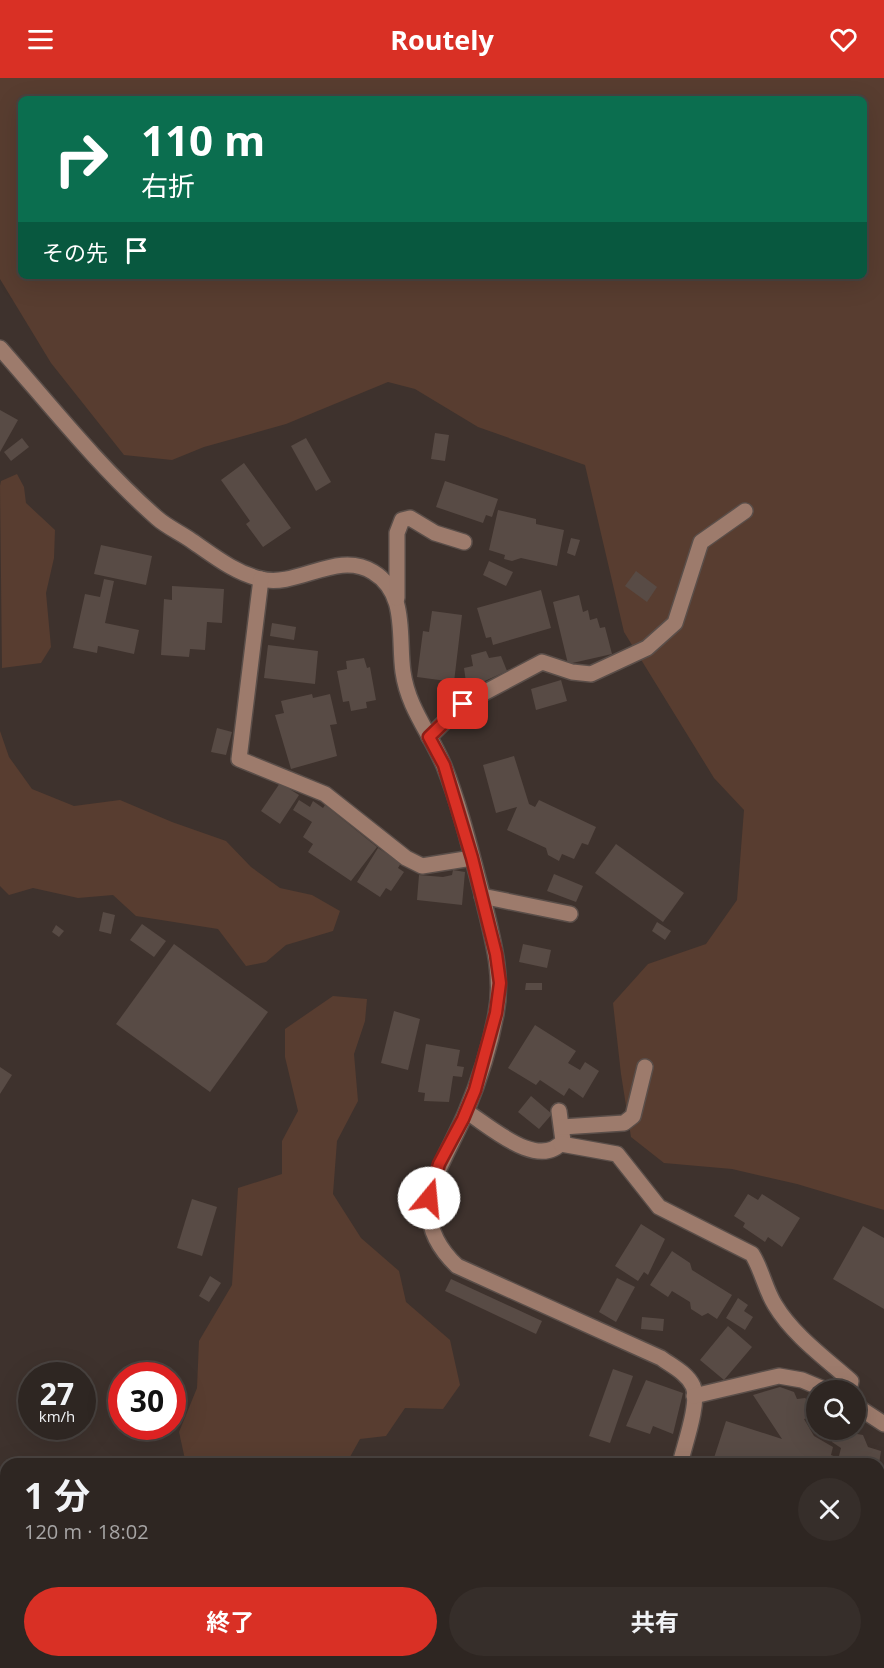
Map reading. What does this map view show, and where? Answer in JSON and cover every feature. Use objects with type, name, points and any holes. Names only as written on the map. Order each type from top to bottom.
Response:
[{"type":"street","points":[[0,348],[96,457],[159,520],[221,562],[261,579],[281,581],[350,564],[373,572],[397,598]]},
{"type":"street","points":[[429,737],[463,704],[542,662],[572,672],[591,674],[647,648],[675,623],[701,542],[745,511]]},
{"type":"street","points":[[464,542],[435,533],[410,518],[402,520],[397,533],[400,647],[408,699],[444,765],[482,896],[500,983],[496,1013],[486,1054],[466,1112],[439,1164],[429,1198],[434,1233],[444,1253],[457,1266],[661,1358],[684,1374],[693,1387],[694,1396],[681,1458]]},
{"type":"street","points":[[261,579],[239,759],[325,794],[406,858],[422,866],[472,858]]},
{"type":"street","points":[[482,896],[570,914]]},
{"type":"street","points":[[562,1127],[624,1123],[633,1116],[645,1067]]},
{"type":"street","points":[[466,1112],[527,1150],[539,1153],[556,1150],[563,1141],[559,1111]]},
{"type":"street","points":[[561,1144],[617,1154],[659,1207],[752,1254],[761,1268],[774,1305],[804,1340],[850,1380]]},
{"type":"street","points":[[694,1396],[778,1376],[806,1382]]},
{"type":"street","points":[[866,1413],[884,1424]]},
{"type":"shaded area","points":[[0,78],[884,78],[884,1210],[797,1184],[732,1169],[664,1163],[631,1137],[613,1003],[648,964],[706,944],[737,900],[744,810],[714,778],[624,632],[585,465],[478,427],[415,389],[388,382],[286,424],[204,447],[172,460],[124,455],[51,363],[0,279]]},
{"type":"shaded area","points":[[17,474],[24,487],[26,503],[55,530],[54,558],[46,593],[51,647],[41,663],[2,668],[0,486],[1,481]]},
{"type":"shaded area","points":[[0,731],[9,757],[32,789],[74,806],[120,800],[226,841],[251,867],[280,888],[312,895],[340,911],[333,931],[286,945],[266,962],[246,966],[218,929],[136,916],[113,895],[78,898],[33,888],[9,895],[0,886]]},
{"type":"shaded area","points":[[333,996],[367,999],[365,1021],[354,1054],[358,1101],[337,1141],[333,1194],[361,1238],[399,1271],[406,1302],[450,1340],[460,1385],[443,1409],[405,1408],[386,1436],[360,1439],[349,1458],[185,1458],[181,1440],[186,1440],[186,1415],[197,1388],[199,1341],[232,1285],[238,1188],[282,1174],[282,1141],[298,1111],[285,1057],[285,1029]]},
{"type":"building","points":[[0,410],[18,420],[0,452]]},
{"type":"building","points":[[435,433],[449,435],[445,461],[431,459]]},
{"type":"building","points":[[22,438],[29,447],[11,461],[4,452]]},
{"type":"building","points":[[306,438],[331,482],[316,491],[291,446]]},
{"type":"building","points":[[244,463],[291,528],[263,547],[246,524],[250,521],[221,480]]},
{"type":"building","points":[[445,481],[498,499],[492,517],[486,515],[483,523],[436,507]]},
{"type":"building","points":[[498,510],[536,519],[536,524],[564,530],[557,566],[521,558],[512,561],[504,559],[505,555],[489,550]]},
{"type":"building","points":[[571,538],[580,540],[575,556],[567,553]]},
{"type":"building","points":[[101,545],[152,556],[146,585],[94,574]]},
{"type":"building","points":[[489,561],[513,572],[506,586],[483,575]]},
{"type":"building","points":[[636,571],[657,587],[647,602],[625,586]]},
{"type":"building","points":[[104,579],[114,581],[105,623],[139,630],[134,654],[98,646],[97,653],[73,648],[85,594],[100,597]]},
{"type":"building","points":[[172,586],[224,589],[222,623],[207,622],[205,650],[190,649],[189,657],[161,655],[164,599],[172,600]]},
{"type":"building","points":[[541,590],[551,628],[493,645],[491,637],[486,638],[477,608]]},
{"type":"building","points":[[579,595],[583,612],[588,610],[590,620],[597,618],[600,628],[605,627],[612,654],[568,664],[553,602]]},
{"type":"building","points":[[432,611],[462,615],[454,682],[417,677],[423,631],[429,632]]},
{"type":"building","points":[[272,623],[296,627],[294,640],[270,636]]},
{"type":"building","points":[[268,645],[318,651],[315,684],[264,678]]},
{"type":"building","points":[[486,651],[489,658],[501,656],[507,671],[467,689],[464,668],[473,666],[471,655]]},
{"type":"building","points":[[364,658],[367,668],[370,667],[376,700],[366,702],[367,708],[351,711],[349,701],[343,702],[337,671],[347,669],[346,661]]},
{"type":"building","points":[[561,680],[567,701],[536,710],[531,689]]},
{"type":"building","points":[[312,694],[313,698],[330,694],[337,724],[330,725],[337,756],[291,769],[275,715],[284,713],[281,701]]},
{"type":"building","points":[[217,728],[232,732],[226,755],[211,752]]},
{"type":"building","points":[[514,756],[529,804],[535,807],[539,800],[596,827],[588,845],[582,843],[574,859],[562,854],[559,861],[548,855],[546,848],[507,830],[517,807],[496,813],[483,765]]},
{"type":"building","points":[[280,783],[299,795],[280,824],[261,811]]},
{"type":"building","points":[[299,800],[310,807],[313,801],[323,808],[325,805],[377,847],[351,881],[308,852],[313,844],[303,837],[312,822],[293,810]]},
{"type":"building","points":[[616,844],[684,893],[663,922],[595,873]]},
{"type":"building","points":[[378,848],[401,863],[398,868],[404,872],[391,891],[386,888],[380,897],[357,882]]},
{"type":"building","points":[[453,870],[465,872],[462,905],[417,900],[419,875],[443,877],[452,875]]},
{"type":"building","points":[[554,874],[583,886],[576,902],[547,891]]},
{"type":"building","points":[[103,912],[115,915],[111,934],[99,931]]},
{"type":"building","points":[[657,922],[671,931],[665,940],[652,931]]},
{"type":"building","points":[[142,924],[166,941],[154,957],[130,940]]},
{"type":"building","points":[[56,925],[64,931],[59,937],[52,932]]},
{"type":"building","points":[[174,944],[268,1012],[210,1092],[116,1024]]},
{"type":"building","points":[[523,944],[551,950],[547,968],[519,962]]},
{"type":"building","points":[[526,983],[542,983],[542,990],[525,990]]},
{"type":"building","points":[[394,1011],[420,1019],[408,1070],[381,1063]]},
{"type":"building","points":[[535,1025],[576,1051],[568,1063],[580,1070],[585,1062],[599,1071],[583,1098],[569,1088],[564,1096],[540,1080],[536,1085],[508,1068]]},
{"type":"building","points":[[426,1044],[460,1050],[457,1066],[464,1067],[462,1077],[453,1076],[449,1102],[424,1101],[425,1093],[418,1092]]},
{"type":"building","points":[[0,1067],[12,1075],[0,1094]]},
{"type":"building","points":[[531,1096],[552,1114],[539,1129],[518,1112]]},
{"type":"building","points":[[748,1194],[758,1200],[762,1194],[800,1218],[782,1247],[768,1237],[765,1242],[743,1227],[745,1223],[734,1216]]},
{"type":"building","points":[[192,1199],[217,1207],[202,1256],[177,1248]]},
{"type":"building","points":[[641,1224],[665,1239],[648,1275],[644,1272],[638,1281],[615,1266]]},
{"type":"building","points":[[863,1226],[884,1238],[884,1309],[833,1279]]},
{"type":"building","points":[[672,1251],[690,1263],[692,1270],[732,1295],[717,1319],[708,1313],[702,1316],[691,1309],[690,1302],[672,1291],[668,1297],[650,1285]]},
{"type":"building","points":[[210,1276],[221,1283],[209,1302],[199,1296]]},
{"type":"building","points":[[617,1278],[635,1287],[616,1322],[599,1312]]},
{"type":"building","points":[[451,1279],[542,1321],[536,1334],[445,1291]]},
{"type":"building","points":[[738,1298],[748,1305],[744,1311],[753,1317],[745,1330],[726,1318]]},
{"type":"building","points":[[642,1317],[664,1319],[663,1331],[641,1329]]},
{"type":"building","points":[[728,1326],[752,1347],[724,1380],[700,1360]]},
{"type":"building","points":[[613,1369],[633,1376],[610,1443],[589,1436]]},
{"type":"building","points":[[646,1380],[683,1393],[673,1434],[653,1426],[650,1434],[626,1426]]},
{"type":"building","points":[[780,1387],[794,1392],[797,1399],[805,1398],[806,1440],[821,1440],[833,1447],[831,1455],[836,1457],[714,1458],[726,1421],[782,1439],[753,1395]]},
{"type":"building","points":[[832,1440],[865,1440],[868,1447],[881,1451],[880,1458],[838,1458],[841,1448]]},
{"type":"route","points":[[429,1198],[439,1164],[463,1119],[475,1090],[496,1013],[500,983],[496,954],[478,880],[454,795],[444,765],[429,737],[463,704]]}]
